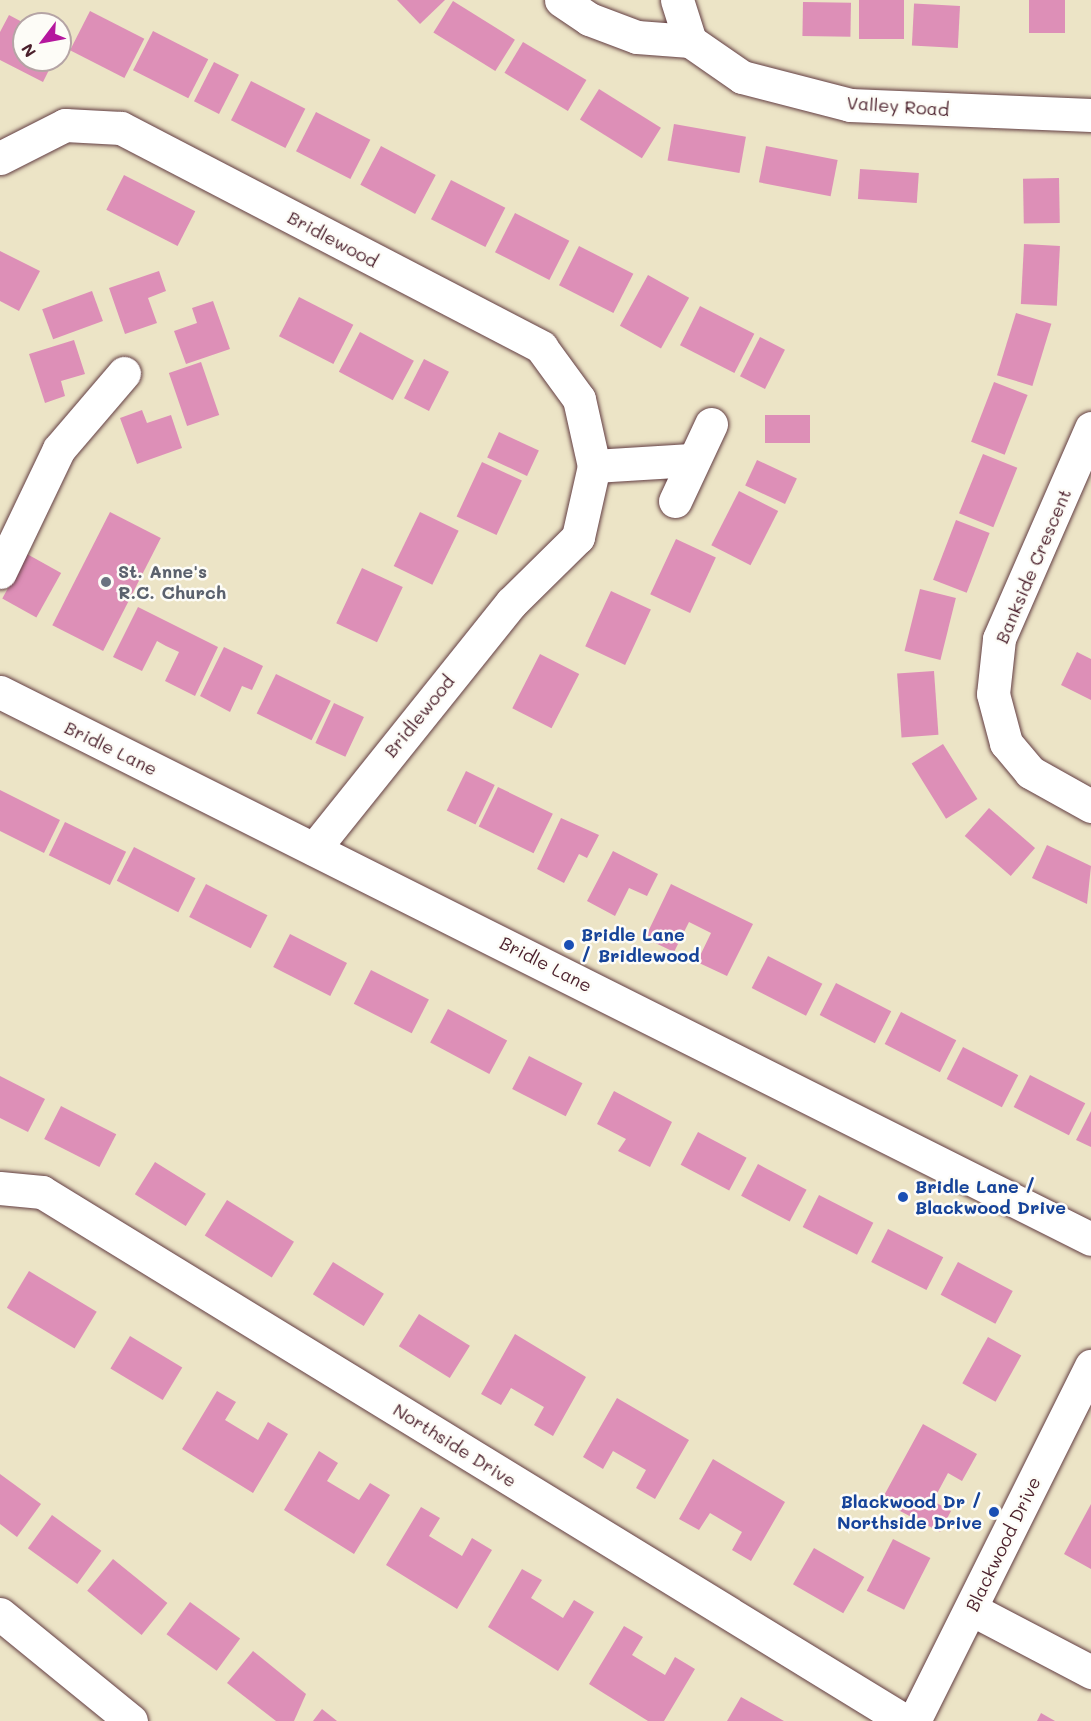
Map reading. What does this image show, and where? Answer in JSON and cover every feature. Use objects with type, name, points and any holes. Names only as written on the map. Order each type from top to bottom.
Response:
[{"type":"street","points":[[561,0],[589,19],[637,37],[690,41],[677,0]]},
{"type":"street","name":"Valley Road","points":[[690,41],[742,76],[850,105],[1091,115]]},
{"type":"street","name":"Bridlewood","points":[[0,158],[65,125],[121,128],[540,347],[579,399],[594,466],[578,537],[511,603],[314,849]]},
{"type":"street","points":[[0,572],[59,449],[124,373]]},
{"type":"street","points":[[675,501],[691,460],[711,424]]},
{"type":"street","name":"Bankside Crescent","points":[[1091,428],[999,639],[993,694],[1006,743],[1030,772],[1091,806]]},
{"type":"street","points":[[594,466],[691,460]]},
{"type":"street","name":"Bridle Lane","points":[[0,692],[1091,1239]]},
{"type":"street","name":"Northside Drive","points":[[0,1188],[42,1192],[905,1721]]},
{"type":"street","name":"Blackwood Drive","points":[[914,1721],[1091,1366]]},
{"type":"street","points":[[971,1609],[1091,1672]]},
{"type":"street","points":[[0,1614],[131,1721]]},
{"type":"building","points":[[397,0],[445,0],[420,24]]},
{"type":"building","points":[[859,0],[904,0],[904,39],[859,39]]},
{"type":"building","points":[[1029,0],[1065,0],[1065,33],[1029,33]]},
{"type":"building","points":[[453,1],[515,40],[495,71],[433,32]]},
{"type":"building","points":[[803,2],[851,3],[850,37],[802,36]]},
{"type":"building","points":[[914,4],[960,6],[958,48],[912,46]]},
{"type":"building","points":[[90,11],[144,39],[124,78],[72,51],[72,46]]},
{"type":"building","points":[[9,15],[12,17],[12,66],[0,60],[0,32]]},
{"type":"building","points":[[153,31],[208,59],[188,98],[133,70]]},
{"type":"building","points":[[523,42],[586,80],[568,111],[504,73]]},
{"type":"building","points":[[214,62],[239,75],[219,114],[194,101]]},
{"type":"building","points":[[23,72],[48,72],[43,82]]},
{"type":"building","points":[[251,81],[305,109],[285,148],[231,120]]},
{"type":"building","points":[[599,89],[661,128],[642,158],[580,120]]},
{"type":"building","points":[[316,112],[370,140],[350,179],[296,151]]},
{"type":"building","points":[[674,124],[746,137],[739,173],[668,160]]},
{"type":"building","points":[[381,146],[436,175],[415,214],[360,185]]},
{"type":"building","points":[[766,146],[838,160],[831,196],[759,182]]},
{"type":"building","points":[[860,169],[919,173],[917,203],[858,199]]},
{"type":"building","points":[[124,175],[195,211],[178,246],[106,210]]},
{"type":"building","points":[[1059,178],[1060,223],[1024,224],[1023,179]]},
{"type":"building","points":[[451,180],[505,208],[485,247],[431,219]]},
{"type":"building","points":[[515,213],[569,241],[549,280],[495,252]]},
{"type":"building","points":[[1024,244],[1060,246],[1057,306],[1021,304]]},
{"type":"building","points":[[579,246],[633,274],[613,313],[559,285]]},
{"type":"building","points":[[0,251],[40,271],[19,311],[0,301]]},
{"type":"building","points":[[159,271],[166,291],[148,298],[157,323],[125,334],[109,288]]},
{"type":"building","points":[[648,275],[689,298],[661,349],[620,326]]},
{"type":"building","points":[[92,291],[103,321],[53,339],[42,309]]},
{"type":"building","points":[[299,297],[353,325],[333,364],[279,336]]},
{"type":"building","points":[[213,301],[230,349],[186,364],[174,331],[197,323],[192,308]]},
{"type":"building","points":[[700,306],[754,334],[734,373],[680,345]]},
{"type":"building","points":[[1016,313],[1051,324],[1032,386],[997,375]]},
{"type":"building","points":[[360,332],[414,361],[393,400],[339,372]]},
{"type":"building","points":[[760,337],[785,350],[765,389],[740,376]]},
{"type":"building","points":[[74,340],[85,374],[61,381],[65,396],[45,403],[29,354]]},
{"type":"building","points":[[424,359],[449,372],[429,411],[404,398]]},
{"type":"building","points":[[201,362],[219,415],[187,426],[169,373]]},
{"type":"building","points":[[994,382],[1028,395],[1005,455],[971,442]]},
{"type":"building","points":[[142,410],[147,423],[171,415],[182,448],[137,464],[120,418]]},
{"type":"building","points":[[765,415],[810,415],[810,443],[765,443]]},
{"type":"building","points":[[499,432],[539,451],[527,476],[487,457]]},
{"type":"building","points":[[983,454],[1017,468],[993,527],[959,513]]},
{"type":"building","points":[[757,460],[797,479],[785,504],[745,485]]},
{"type":"building","points":[[482,462],[522,481],[497,535],[457,516]]},
{"type":"building","points":[[739,491],[778,511],[751,565],[711,545]]},
{"type":"building","name":"St. Anne's R.C. Church","points":[[110,512],[161,538],[103,651],[52,625]]},
{"type":"building","points":[[420,512],[459,531],[432,585],[394,566]]},
{"type":"building","points":[[956,520],[990,533],[967,593],[933,580]]},
{"type":"building","points":[[676,539],[716,558],[690,613],[650,594]]},
{"type":"building","points":[[27,554],[61,573],[36,618],[2,599]]},
{"type":"building","points":[[362,568],[403,587],[377,642],[336,623]]},
{"type":"building","points":[[920,589],[956,598],[940,660],[905,651]]},
{"type":"building","points":[[611,591],[651,610],[625,665],[585,646]]},
{"type":"building","points":[[138,607],[218,647],[195,696],[165,681],[179,652],[157,641],[142,671],[113,657]]},
{"type":"building","points":[[224,647],[263,666],[252,690],[242,686],[230,712],[200,696]]},
{"type":"building","points":[[1077,652],[1091,659],[1091,700],[1061,685]]},
{"type":"building","points":[[540,654],[579,674],[552,728],[512,708]]},
{"type":"building","points":[[934,671],[938,735],[902,737],[897,674]]},
{"type":"building","points":[[276,674],[331,701],[312,740],[257,714]]},
{"type":"building","points":[[334,703],[364,717],[345,757],[315,743]]},
{"type":"building","points":[[943,744],[977,799],[946,819],[912,764]]},
{"type":"building","points":[[466,771],[495,785],[475,825],[447,811]]},
{"type":"building","points":[[498,787],[553,814],[534,853],[479,827]]},
{"type":"building","points":[[0,790],[60,820],[44,853],[0,831]]},
{"type":"building","points":[[989,808],[1035,848],[1011,876],[965,836]]},
{"type":"building","points":[[561,818],[599,835],[587,858],[579,854],[564,883],[537,869]]},
{"type":"building","points":[[65,822],[126,852],[110,885],[49,855]]},
{"type":"building","points":[[1047,845],[1091,866],[1087,904],[1032,878]]},
{"type":"building","points":[[134,847],[195,878],[178,912],[117,881]]},
{"type":"building","points":[[613,851],[658,874],[647,896],[629,888],[615,916],[587,901]]},
{"type":"building","points":[[206,884],[267,915],[251,948],[189,917]]},
{"type":"building","points":[[671,884],[753,924],[727,976],[697,962],[711,933],[689,922],[674,952],[645,938]]},
{"type":"building","points":[[290,934],[347,963],[330,996],[273,967]]},
{"type":"building","points":[[768,956],[822,984],[806,1016],[752,988]]},
{"type":"building","points":[[371,970],[429,1000],[412,1033],[354,1004]]},
{"type":"building","points":[[836,983],[891,1011],[875,1043],[820,1015]]},
{"type":"building","points":[[448,1009],[507,1040],[489,1074],[430,1043]]},
{"type":"building","points":[[901,1012],[956,1040],[940,1072],[885,1044]]},
{"type":"building","points":[[963,1047],[1018,1075],[1002,1107],[947,1079]]},
{"type":"building","points":[[529,1056],[582,1083],[566,1116],[512,1089]]},
{"type":"building","points":[[1030,1075],[1085,1103],[1069,1135],[1014,1107]]},
{"type":"building","points":[[0,1076],[45,1099],[28,1132],[0,1118]]},
{"type":"building","points":[[614,1091],[672,1122],[650,1167],[618,1151],[626,1139],[597,1124]]},
{"type":"building","points":[[61,1106],[116,1134],[99,1167],[44,1139]]},
{"type":"building","points":[[1091,1111],[1091,1147],[1076,1140]]},
{"type":"building","points":[[698,1132],[747,1158],[729,1190],[681,1165]]},
{"type":"building","points":[[155,1162],[206,1194],[186,1226],[135,1194]]},
{"type":"building","points":[[758,1164],[807,1190],[790,1222],[741,1196]]},
{"type":"building","points":[[819,1195],[873,1223],[857,1255],[803,1227]]},
{"type":"building","points":[[227,1200],[294,1242],[272,1277],[205,1236]]},
{"type":"building","points":[[888,1229],[943,1257],[926,1290],[871,1262]]},
{"type":"building","points":[[333,1262],[384,1294],[364,1326],[313,1294]]},
{"type":"building","points":[[958,1262],[1013,1291],[995,1324],[941,1295]]},
{"type":"building","points":[[29,1271],[97,1312],[75,1349],[7,1308]]},
{"type":"building","points":[[419,1314],[470,1346],[450,1378],[399,1346]]},
{"type":"building","points":[[515,1334],[586,1377],[553,1436],[534,1425],[544,1407],[511,1388],[501,1405],[481,1394]]},
{"type":"building","points":[[130,1336],[182,1367],[163,1400],[110,1369]]},
{"type":"building","points":[[988,1337],[1021,1355],[996,1402],[962,1383]]},
{"type":"building","points":[[217,1391],[236,1402],[225,1420],[258,1440],[268,1422],[288,1434],[253,1493],[182,1449]]},
{"type":"building","points":[[617,1398],[689,1440],[655,1499],[636,1488],[646,1470],[613,1451],[603,1469],[583,1457]]},
{"type":"building","points":[[923,1424],[977,1454],[962,1481],[948,1473],[933,1501],[951,1511],[940,1532],[881,1501]]},
{"type":"building","points":[[319,1451],[338,1463],[327,1481],[359,1500],[370,1483],[390,1495],[354,1554],[284,1510]]},
{"type":"building","points":[[713,1459],[785,1502],[751,1561],[732,1550],[742,1532],[710,1513],[699,1530],[679,1519]]},
{"type":"building","points":[[0,1474],[41,1504],[17,1537],[0,1524]]},
{"type":"building","points":[[1091,1504],[1091,1569],[1064,1554]]},
{"type":"building","points":[[421,1507],[440,1518],[429,1536],[462,1556],[472,1538],[492,1550],[457,1609],[386,1565]]},
{"type":"building","points":[[52,1515],[101,1551],[77,1584],[28,1548]]},
{"type":"building","points":[[893,1539],[930,1558],[904,1610],[867,1591]]},
{"type":"building","points":[[814,1548],[864,1577],[843,1613],[793,1584]]},
{"type":"building","points":[[113,1559],[167,1603],[142,1635],[87,1591]]},
{"type":"building","points":[[522,1569],[542,1580],[531,1598],[563,1618],[574,1600],[594,1612],[558,1671],[488,1627]]},
{"type":"building","points":[[190,1602],[240,1638],[217,1671],[166,1634]]},
{"type":"building","points":[[624,1626],[643,1637],[632,1655],[665,1675],[675,1657],[695,1669],[664,1721],[648,1721],[589,1684]]},
{"type":"building","points":[[253,1651],[306,1694],[294,1721],[276,1721],[227,1683]]},
{"type":"building","points":[[741,1697],[784,1721],[727,1721]]},
{"type":"building","points":[[322,1709],[337,1721],[313,1721]]},
{"type":"building","points":[[1041,1713],[1055,1721],[1037,1721]]},
{"type":"place","name":"St. Anne's R.C. Church","points":[[106,582]]},
{"type":"place","name":"Bridle Lane / Bridlewood","points":[[569,945]]},
{"type":"place","name":"Bridle Lane / Blackwood Drive","points":[[903,1197]]},
{"type":"place","name":"Blackwood Dr / Northside Drive","points":[[994,1512]]}]
